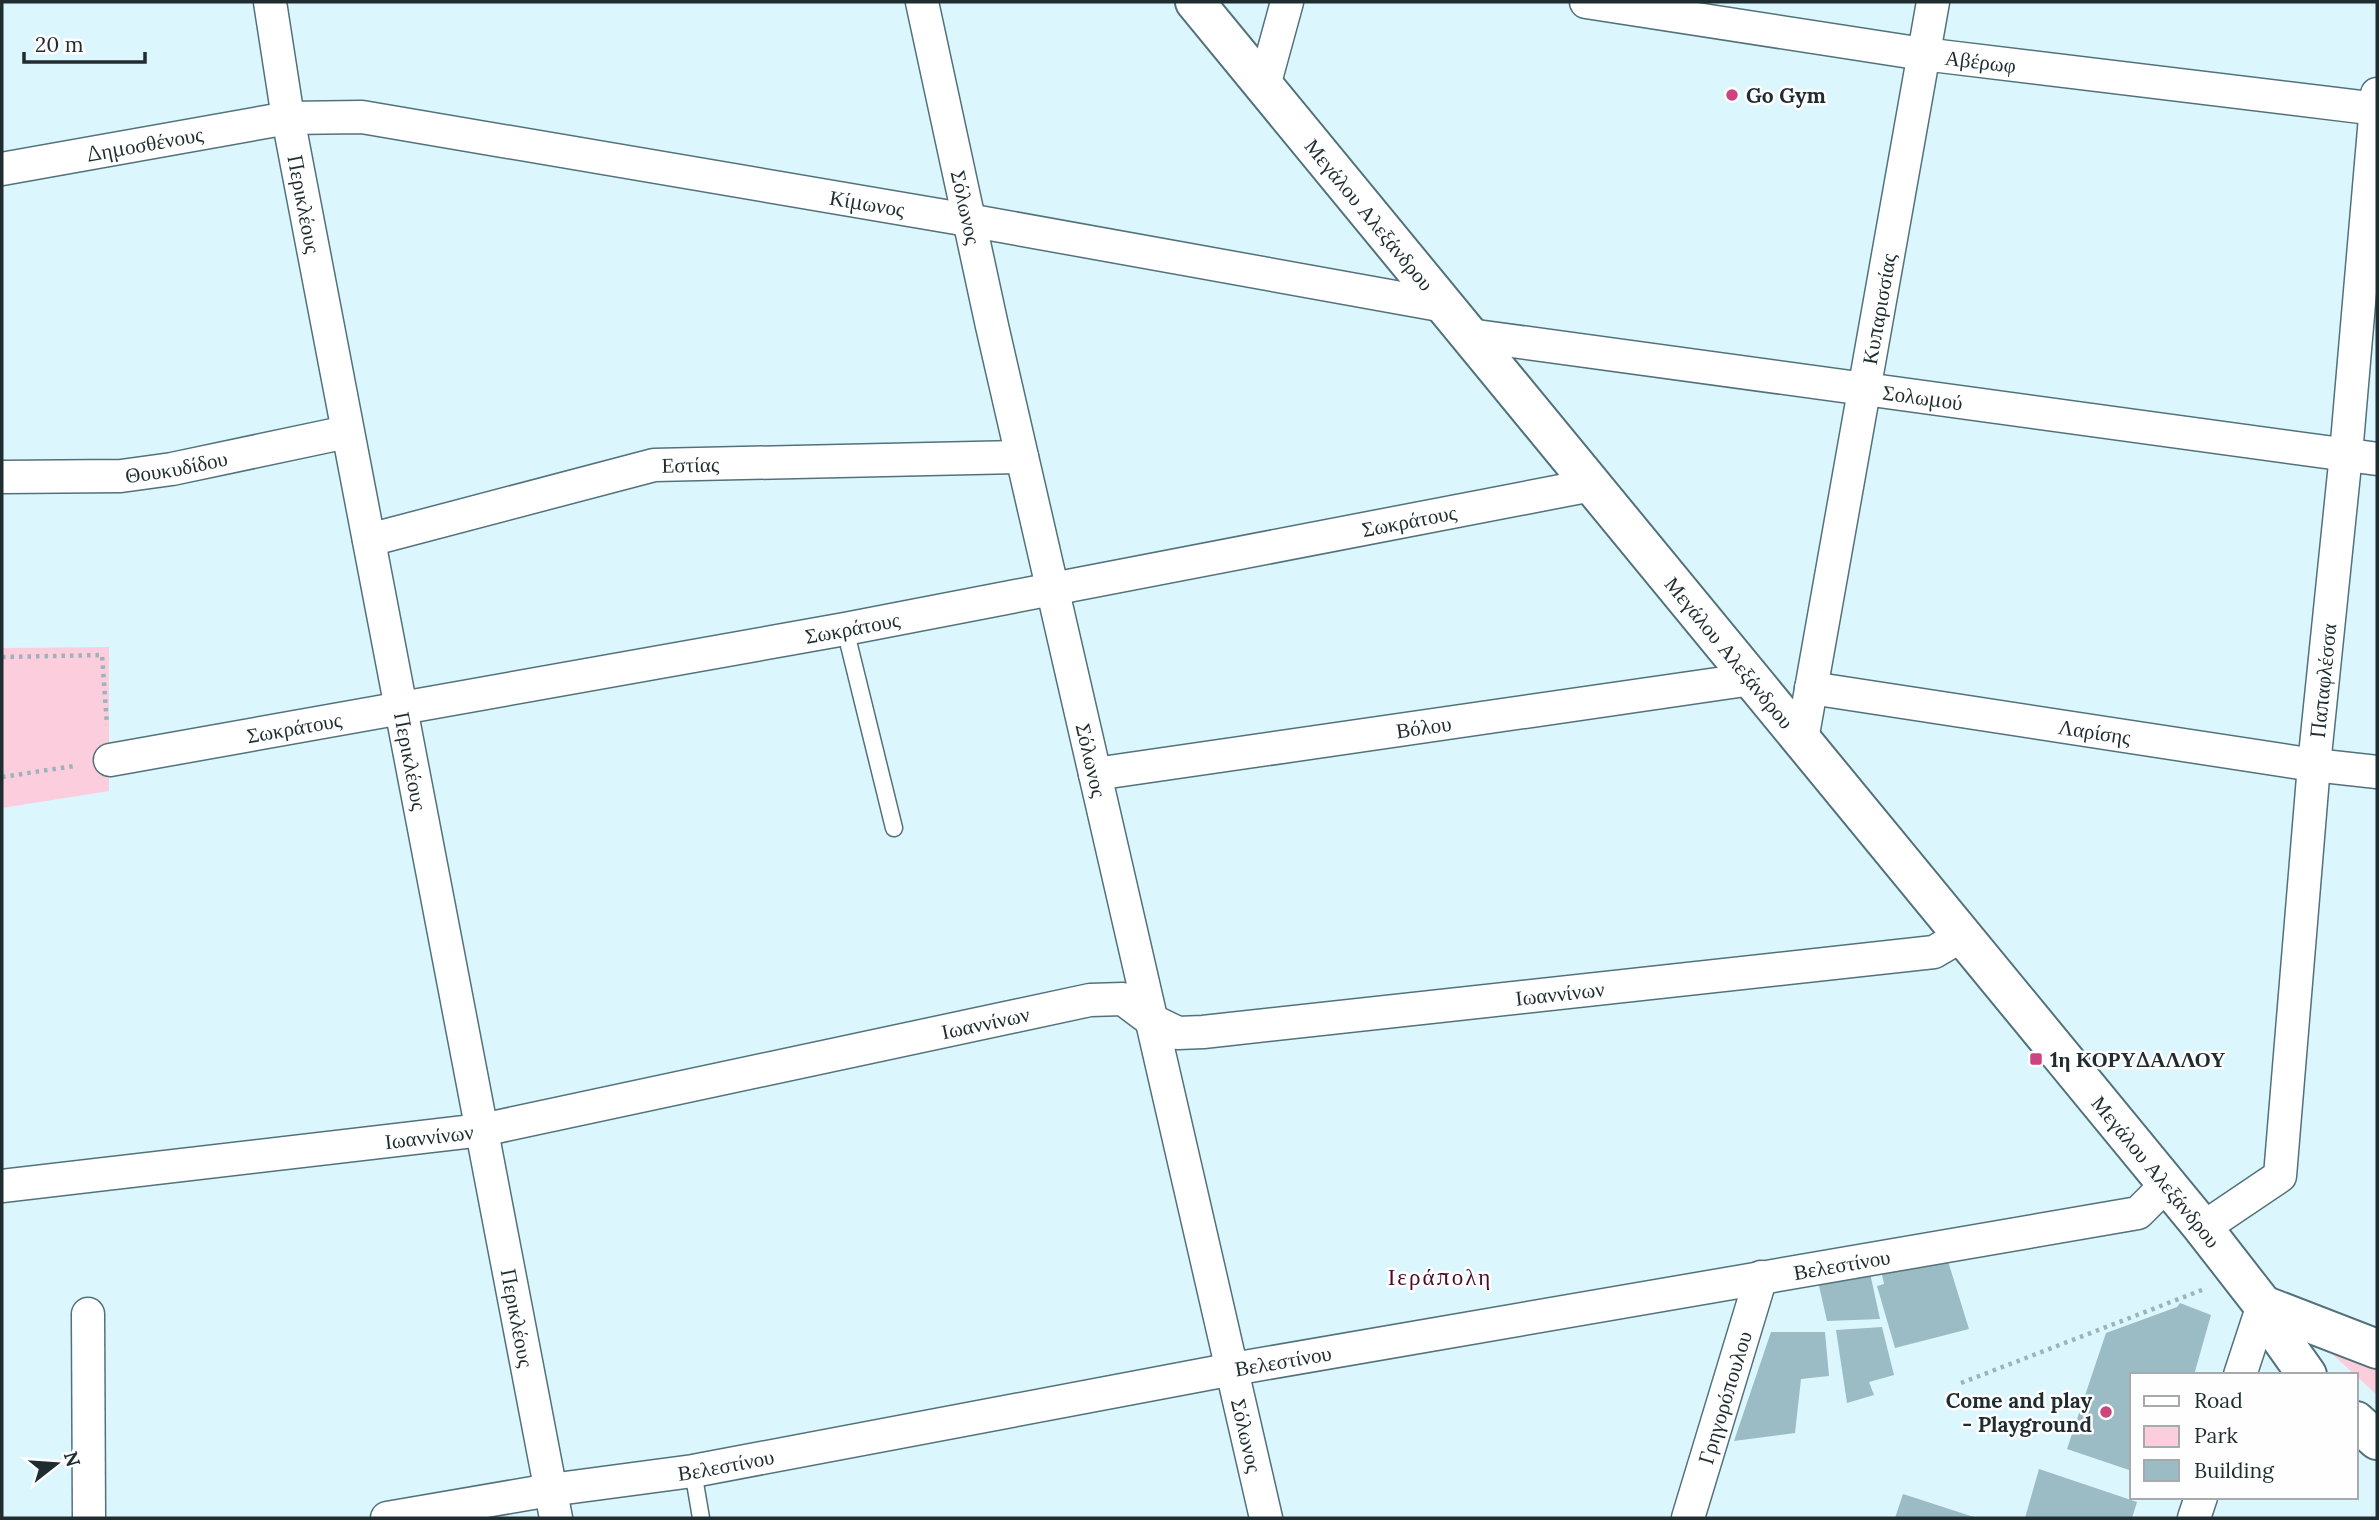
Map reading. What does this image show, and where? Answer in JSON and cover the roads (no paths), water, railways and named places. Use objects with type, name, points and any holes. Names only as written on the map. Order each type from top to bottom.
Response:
[{"type":"street","name":"Περικλέους","points":[[270,2],[288,118],[347,432],[553,1504]]},
{"type":"street","name":"Σόλωνος","points":[[922,2],[968,220],[1266,1518]]},
{"type":"street","name":"Μεγάλου Αλεξάνδρου","points":[[1195,2],[2203,1228],[2263,1305],[2278,1334],[2306,1373]]},
{"type":"street","points":[[1264,86],[1287,2]]},
{"type":"street","name":"Αβέρωφ","points":[[1586,2],[1923,54],[2376,104]]},
{"type":"street","name":"Κυπαρισσίας","points":[[1802,740],[1933,2]]},
{"type":"street","name":"Παπαφλέσσα","points":[[2203,1228],[2280,1176],[2314,765],[2346,454],[2376,104]]},
{"type":"street","name":"Κίμωνος","points":[[288,118],[362,117],[968,220],[1445,306]]},
{"type":"street","name":"Δημοσθένους","points":[[2,169],[288,118]]},
{"type":"street","name":"Σολωμού","points":[[1469,335],[2377,459]]},
{"type":"street","name":"Θουκυδίδου","points":[[2,477],[121,475],[172,469],[347,432]]},
{"type":"street","name":"Εστίας","points":[[369,540],[654,465],[1022,457]]},
{"type":"street","name":"Σωκράτους","points":[[110,760],[845,629],[1592,485]]},
{"type":"street","name":"Βόλου","points":[[1095,774],[1752,679]]},
{"type":"street","name":"Λαρίσης","points":[[1811,688],[2314,765],[2377,772]]},
{"type":"street","name":"Ιωαννίνων","points":[[2,1186],[482,1130],[1090,1000],[1124,999],[1151,1020],[1178,1032],[1217,1031],[1934,952],[1963,935]]},
{"type":"street","name":"Βελεστίνου","points":[[387,1518],[553,1504],[692,1471],[1233,1369],[2138,1213],[2167,1184]]},
{"type":"street","name":"Γρηγορόπουλου","points":[[1688,1518],[1761,1277]]},
{"type":"street","points":[[2241,1373],[2263,1305],[2377,1349]]},
{"type":"street","points":[[88,1314],[89,1518]]},
{"type":"street","points":[[2358,1423],[2377,1440]]},
{"type":"street","points":[[2194,1518],[2200,1499]]},
{"type":"lane","points":[[845,629],[894,828]]},
{"type":"lane","points":[[692,1471],[701,1518]]},
{"type":"place","name":"Go Gym","points":[[1732,95]]},
{"type":"place","name":"1η ΚΟΡΥΔΑΛΛΟΥ","points":[[2036,1059]]},
{"type":"place","name":"Come and play - Playground","points":[[2106,1412]]},
{"type":"district","name":"Ιεράπολη","points":[[1440,1276]]}]
